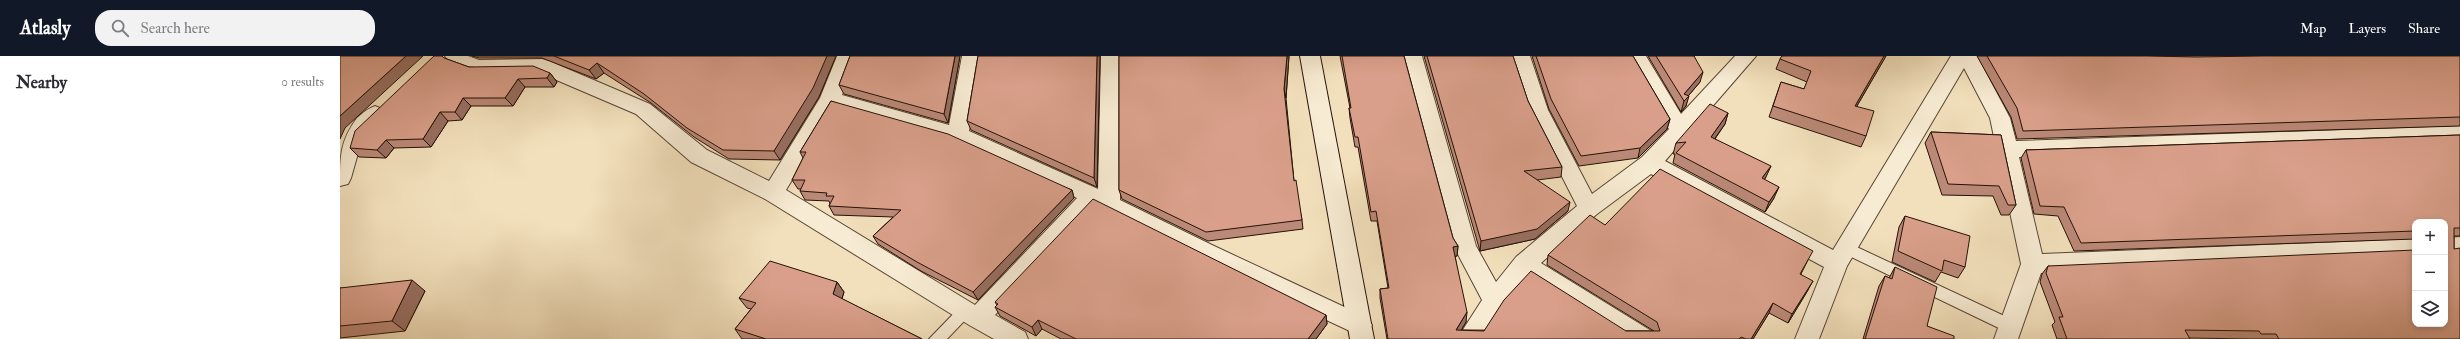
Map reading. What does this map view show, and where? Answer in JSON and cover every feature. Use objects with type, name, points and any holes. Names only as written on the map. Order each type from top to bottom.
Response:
[{"type":"street","points":[[455,56],[459,60],[477,67],[542,66],[643,109],[699,156],[773,193],[971,314],[1016,339]]},
{"type":"street","points":[[773,193],[830,99],[847,56]]},
{"type":"street","points":[[958,135],[972,56]]},
{"type":"street","points":[[971,314],[1101,200],[1111,56]]},
{"type":"street","points":[[1310,56],[1361,332]]},
{"type":"street","points":[[1412,56],[1465,247],[1494,301]]},
{"type":"street","points":[[1520,56],[1538,110],[1589,208]]},
{"type":"street","points":[[1636,56],[1680,130]]},
{"type":"street","points":[[1469,339],[1494,301],[1524,264],[1589,208],[1650,163],[1746,56]]},
{"type":"street","points":[[1808,339],[1842,255],[1961,56]]},
{"type":"street","points":[[1966,56],[2000,118],[2033,264],[2008,332]]},
{"type":"street","points":[[830,99],[958,135],[1101,200],[1361,332]]},
{"type":"street","points":[[340,178],[347,135],[387,103]]},
{"type":"street","points":[[2007,150],[2460,134]]},
{"type":"street","points":[[1650,163],[1842,255]]},
{"type":"street","points":[[2448,247],[2460,246]]},
{"type":"street","points":[[2033,264],[2412,248]]},
{"type":"street","points":[[1524,264],[1644,339]]},
{"type":"lane","points":[[1842,255],[2008,332]]},
{"type":"lane","points":[[937,339],[971,314]]},
{"type":"building","points":[[340,56],[406,56],[340,116]]},
{"type":"building","points":[[434,56],[442,56],[469,67],[533,66],[550,73],[547,78],[518,79],[505,98],[463,98],[455,112],[440,112],[423,139],[386,140],[377,150],[350,148],[355,131]]},
{"type":"building","points":[[554,56],[827,56],[813,88],[774,151],[723,150],[687,128],[644,94],[597,63],[589,70]]},
{"type":"building","points":[[850,56],[955,56],[944,114],[839,85]]},
{"type":"building","points":[[978,56],[1097,56],[1094,178],[967,121]]},
{"type":"building","points":[[1119,56],[1287,56],[1284,89],[1294,181],[1296,180],[1302,220],[1206,232],[1119,190]]},
{"type":"building","points":[[1342,56],[1404,56],[1453,238],[1458,246],[1453,247],[1467,312],[1456,330],[1484,331],[1504,300],[1531,271],[1626,331],[1660,331],[1657,322],[1548,255],[1590,215],[1605,225],[1660,169],[1813,251],[1800,274],[1813,281],[1792,314],[1773,303],[1751,339],[1741,337],[1739,339],[1388,339],[1380,289],[1389,288],[1376,211],[1371,212],[1358,137],[1355,137],[1349,108],[1351,108]]},
{"type":"building","points":[[1427,56],[1513,56],[1528,101],[1562,167],[1524,171],[1570,202],[1537,229],[1481,241]]},
{"type":"building","points":[[1536,56],[1633,56],[1670,119],[1640,148],[1581,156],[1551,99]]},
{"type":"building","points":[[1656,56],[1694,56],[1703,72],[1684,94],[1689,96],[1684,101]]},
{"type":"building","points":[[1782,56],[1884,56],[1855,106],[1874,111],[1866,136],[1773,106],[1781,82],[1804,89],[1811,71],[1780,59]]},
{"type":"building","points":[[1987,56],[2460,56],[2460,117],[2023,131],[2017,108]]},
{"type":"building","points":[[831,101],[948,134],[1072,190],[973,292],[873,236],[901,210],[829,206],[834,196],[826,196],[827,193],[800,191],[805,180],[792,180],[806,152],[800,152]]},
{"type":"building","points":[[1710,104],[1728,113],[1711,137],[1771,166],[1762,178],[1779,187],[1769,202],[1676,153],[1686,142],[1676,143]]},
{"type":"building","points":[[1931,132],[2001,135],[2016,205],[2008,205],[1999,186],[1948,184]]},
{"type":"building","points":[[2460,135],[2460,228],[2454,228],[2454,249],[2460,248],[2460,339],[2279,339],[2276,334],[2261,334],[2259,331],[2185,330],[2190,339],[2067,339],[2059,317],[2063,317],[2046,273],[2048,266],[2412,250],[2412,327],[2448,327],[2448,219],[2412,219],[2412,231],[2081,243],[2064,207],[2040,206],[2026,150]]},
{"type":"building","points":[[1093,199],[1326,315],[1308,339],[1076,339],[1038,320],[1032,327],[995,307],[998,304],[995,302]]},
{"type":"building","points":[[1905,216],[1970,236],[1965,267],[1944,260],[1942,271],[1898,251]]},
{"type":"building","points":[[770,261],[837,282],[833,294],[922,339],[766,339],[735,329],[756,303],[739,298]]},
{"type":"building","points":[[1895,267],[1937,287],[1927,326],[1954,336],[1954,339],[1865,339],[1885,276],[1892,279]]},
{"type":"building","points":[[412,280],[392,321],[340,326],[340,288]]}]
